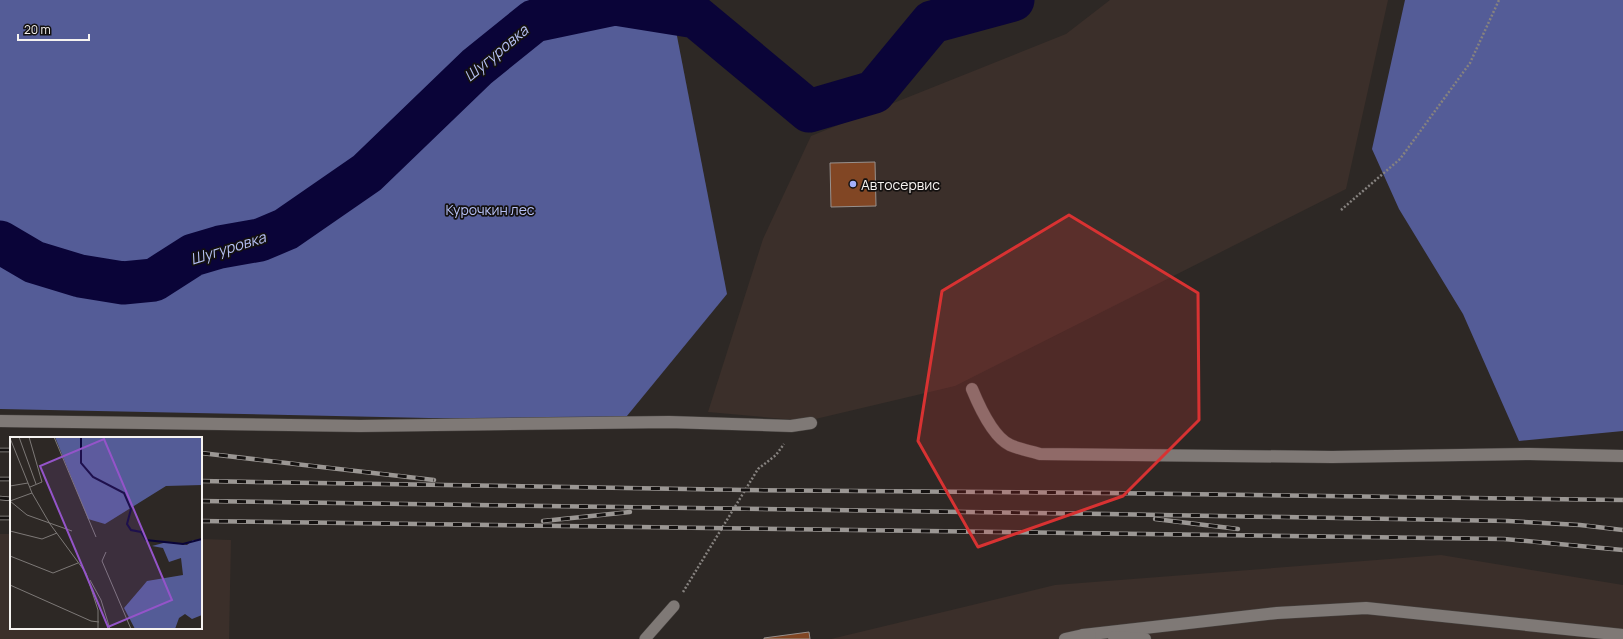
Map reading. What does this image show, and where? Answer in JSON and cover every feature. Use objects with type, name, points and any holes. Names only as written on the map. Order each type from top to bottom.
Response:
[{"type":"street","points":[[972,389],[979,405],[996,433],[1009,445],[1040,454],[1332,457],[1530,454],[1623,456]]},
{"type":"street","points":[[0,421],[360,426],[670,422],[791,426],[811,423]]},
{"type":"street","points":[[1065,639],[1084,635],[1277,613],[1366,608],[1623,635]]},
{"type":"street","points":[[1084,635],[1145,639]]},
{"type":"lane","points":[[645,639],[674,606]]},
{"type":"path","points":[[1341,210],[1400,159],[1470,63],[1499,0]]},
{"type":"path","points":[[674,606],[758,469],[776,455],[782,448],[791,426]]},
{"type":"highlighted area","points":[[1069,215],[1198,293],[1199,420],[1123,496],[978,547],[918,441],[942,291]]},
{"type":"shaded area","points":[[1110,0],[1388,0],[1346,189],[955,386],[807,421],[708,412],[763,239],[811,136],[1066,34]]},
{"type":"shaded area","points":[[0,534],[10,534],[10,629],[202,629],[202,539],[231,540],[229,639],[0,639]]},
{"type":"shaded area","points":[[1441,555],[1623,585],[1623,639],[831,639],[1055,585]]},
{"type":"green space","name":"Курочкин лес","points":[[0,0],[670,0],[727,294],[622,422],[0,409]]},
{"type":"green space","points":[[1405,0],[1623,0],[1623,431],[1519,441],[1463,314],[1399,209],[1372,149]]},
{"type":"building","name":"Автосервис","points":[[875,162],[876,206],[831,207],[830,163]]},
{"type":"building","points":[[809,632],[810,639],[764,639],[764,638]]},
{"type":"waterway","name":"Шугуровка","points":[[0,242],[34,262],[80,276],[123,283],[154,280],[193,255],[220,247],[260,240],[286,229],[367,173],[477,67],[534,21],[615,4],[696,17],[809,111],[874,92],[932,22],[1013,0]]},
{"type":"railway","points":[[0,450],[10,450]]},
{"type":"railway","points":[[202,453],[434,480]]},
{"type":"railway","points":[[0,479],[10,479]]},
{"type":"railway","points":[[202,481],[745,490],[1623,500]]},
{"type":"railway","points":[[0,498],[10,499]]},
{"type":"railway","points":[[202,501],[1508,521],[1580,525],[1623,530]]},
{"type":"railway","points":[[543,521],[630,512]]},
{"type":"railway","points":[[0,518],[10,518]]},
{"type":"railway","points":[[1155,519],[1238,529]]},
{"type":"railway","points":[[202,521],[1504,539],[1623,550]]},
{"type":"place","name":"Автосервис","points":[[853,184]]}]
